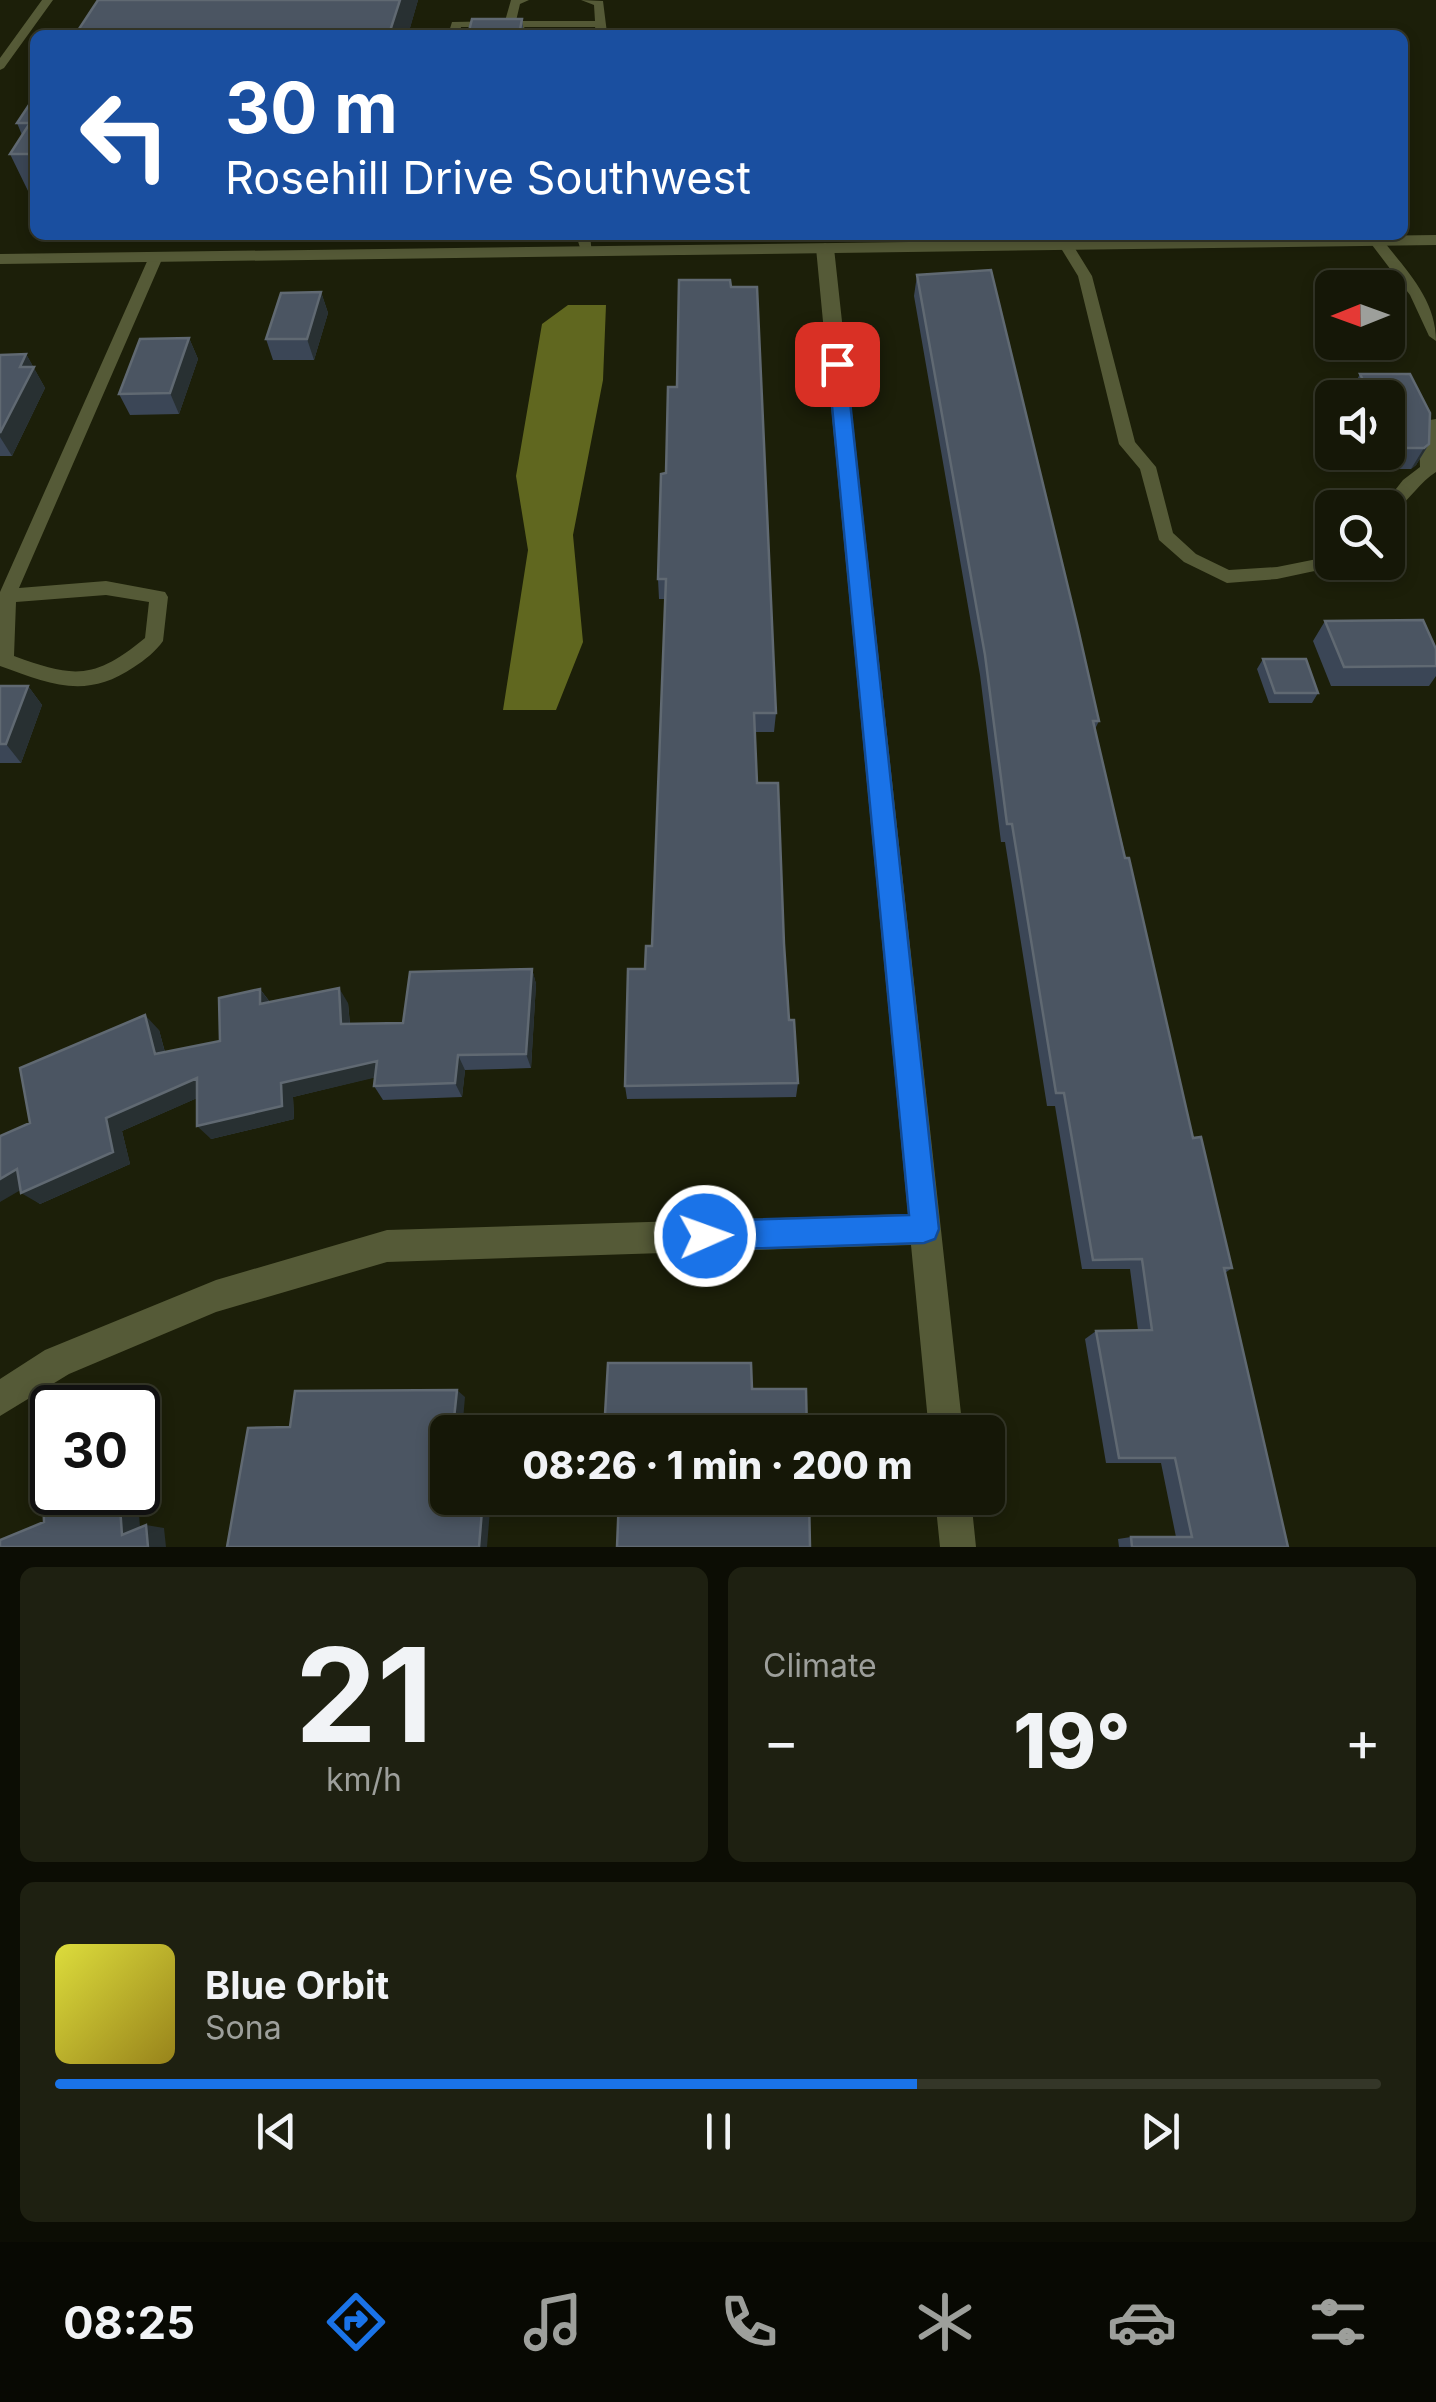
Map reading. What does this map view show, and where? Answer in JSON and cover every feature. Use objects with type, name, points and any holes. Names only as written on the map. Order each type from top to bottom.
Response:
[{"type":"street","points":[[0,259],[585,243],[825,248],[1436,240]]},
{"type":"street","points":[[825,248],[944,1415]]},
{"type":"street","points":[[0,1398],[57,1362],[216,1296],[386,1246],[924,1229]]},
{"type":"street","points":[[955,1515],[958,1547]]},
{"type":"lane","points":[[0,66],[48,0]]},
{"type":"lane","points":[[510,24],[515,2],[524,0]]},
{"type":"lane","points":[[455,30],[456,24],[602,29],[599,3],[586,0]]},
{"type":"lane","points":[[510,24],[520,30]]},
{"type":"lane","points":[[1376,241],[1417,294],[1436,336]]},
{"type":"lane","points":[[1066,245],[1085,276],[1128,444],[1148,468],[1165,536],[1190,558],[1226,576],[1277,574],[1315,566]]},
{"type":"lane","points":[[6,596],[106,588],[159,598],[154,641],[120,670],[70,683],[4,660],[6,596],[156,257]]},
{"type":"lane","points":[[1405,493],[1432,467],[1426,440],[1436,424]]},
{"type":"shaded area","points":[[568,305],[606,305],[603,380],[573,535],[583,642],[556,710],[503,710],[528,550],[516,476],[542,324]]},
{"type":"building","points":[[98,0],[400,0],[390,30],[78,30]]},
{"type":"building","points":[[472,19],[522,19],[520,30],[469,30]]},
{"type":"building","points":[[30,104],[30,123],[17,123]]},
{"type":"building","points":[[30,123],[30,154],[10,154]]},
{"type":"building","points":[[991,270],[1077,624],[1099,721],[1093,721],[1125,858],[1129,858],[1193,1138],[1201,1137],[1232,1268],[1224,1268],[1288,1547],[1132,1547],[1131,1537],[1192,1537],[1175,1458],[1119,1458],[1096,1331],[1152,1330],[1142,1259],[1093,1260],[1064,1093],[1056,1093],[1012,824],[1007,824],[985,655],[917,275]]},
{"type":"building","points":[[679,280],[730,280],[731,287],[757,287],[776,713],[754,713],[757,783],[778,783],[789,1020],[794,1020],[798,1083],[625,1086],[628,969],[645,969],[646,946],[652,946],[666,579],[658,579],[661,474],[666,473],[668,387],[677,387]]},
{"type":"building","points":[[321,292],[307,339],[266,339],[281,293]]},
{"type":"building","points":[[189,338],[170,393],[119,394],[140,339]]},
{"type":"building","points":[[26,354],[20,367],[34,367],[0,433],[0,355]]},
{"type":"building","points":[[1360,374],[1410,374],[1430,413],[1429,444],[1424,448],[1405,448],[1405,380],[1363,380]]},
{"type":"building","points":[[1423,620],[1436,649],[1436,666],[1344,667],[1325,621]]},
{"type":"building","points":[[1263,659],[1306,659],[1318,693],[1275,693]]},
{"type":"building","points":[[0,686],[28,686],[6,744],[0,744]]},
{"type":"building","points":[[532,969],[526,1054],[458,1055],[455,1083],[374,1086],[377,1061],[281,1083],[282,1106],[197,1126],[197,1078],[106,1118],[113,1152],[21,1193],[17,1169],[0,1179],[0,1136],[30,1123],[20,1068],[145,1015],[155,1054],[220,1041],[219,998],[260,989],[260,1004],[339,988],[341,1024],[403,1023],[410,972]]},
{"type":"building","points":[[608,1363],[751,1363],[752,1389],[806,1389],[807,1415],[605,1415]]},
{"type":"building","points":[[457,1390],[454,1415],[430,1415],[430,1515],[482,1515],[479,1547],[227,1547],[248,1428],[290,1427],[295,1391]]},
{"type":"building","points":[[44,1515],[121,1515],[122,1535],[146,1525],[148,1547],[0,1547],[0,1540],[44,1522]]},
{"type":"building","points":[[618,1515],[809,1515],[810,1547],[617,1547]]},
{"type":"route","points":[[705,1236],[924,1229],[837,364]]}]
